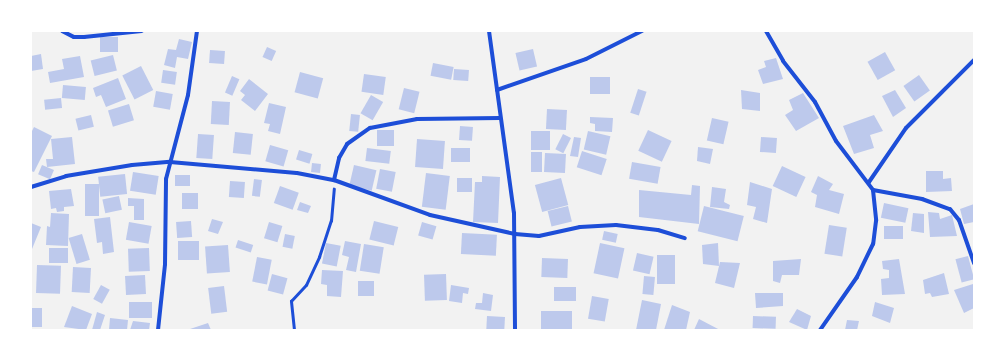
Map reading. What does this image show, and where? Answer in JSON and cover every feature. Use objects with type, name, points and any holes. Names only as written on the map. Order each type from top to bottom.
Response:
[{"type":"street","points":[[62,31],[74,37],[84,37],[142,31]]},
{"type":"street","points":[[158,330],[165,264],[166,179],[188,95],[197,31]]},
{"type":"street","points":[[489,31],[516,234],[515,330]]},
{"type":"street","points":[[497,90],[586,59],[642,31]]},
{"type":"street","points":[[766,31],[783,61],[815,102],[836,141],[869,182],[873,190],[876,220],[873,244],[857,277],[820,330]]},
{"type":"street","points":[[869,182],[906,128],[974,60]]},
{"type":"street","points":[[334,180],[339,158],[347,144],[370,128],[417,119],[500,118]]},
{"type":"street","points":[[31,187],[66,176],[132,165],[170,162],[297,173],[334,180],[430,215],[516,234],[539,236],[580,228],[616,225],[658,230],[685,238]]},
{"type":"street","points":[[873,190],[922,199],[950,208],[959,220],[974,263]]},
{"type":"path","points":[[294,330],[291,301],[306,285],[319,257],[331,221],[334,180]]},
{"type":"building","points":[[100,37],[118,37],[118,52],[100,52]]},
{"type":"building","points":[[179,39],[192,42],[188,59],[177,57],[175,68],[164,65],[168,49],[176,50]]},
{"type":"building","points":[[267,47],[276,51],[272,61],[263,57]]},
{"type":"building","points":[[533,49],[537,67],[520,71],[515,53]]},
{"type":"building","points":[[210,50],[225,51],[224,64],[209,63]]},
{"type":"building","points":[[885,52],[895,70],[878,80],[868,62]]},
{"type":"building","points":[[41,54],[43,69],[31,71],[31,56]]},
{"type":"building","points":[[113,55],[117,71],[95,76],[91,61]]},
{"type":"building","points":[[80,56],[84,77],[50,83],[48,72],[64,69],[62,59]]},
{"type":"building","points":[[776,58],[783,79],[763,84],[758,70],[766,67],[764,61]]},
{"type":"building","points":[[433,63],[454,67],[451,80],[431,76]]},
{"type":"building","points":[[141,66],[153,90],[135,100],[122,76]]},
{"type":"building","points":[[454,69],[469,70],[468,81],[453,80]]},
{"type":"building","points":[[163,70],[177,72],[175,85],[161,83]]},
{"type":"building","points":[[300,72],[323,78],[318,98],[295,92]]},
{"type":"building","points":[[364,74],[386,77],[383,95],[361,92]]},
{"type":"building","points":[[919,75],[930,91],[914,101],[903,86]]},
{"type":"building","points":[[232,76],[239,79],[232,96],[225,93]]},
{"type":"building","points":[[590,77],[610,77],[610,94],[590,94]]},
{"type":"building","points":[[118,78],[126,99],[106,107],[101,95],[96,97],[93,88]]},
{"type":"building","points":[[249,79],[268,94],[255,111],[241,100],[245,95],[240,91]]},
{"type":"building","points":[[63,85],[86,87],[85,100],[62,98]]},
{"type":"building","points":[[404,88],[420,92],[414,113],[399,109]]},
{"type":"building","points":[[638,89],[647,92],[639,116],[630,113]]},
{"type":"building","points":[[741,90],[760,93],[760,111],[742,109]]},
{"type":"building","points":[[895,90],[906,108],[893,117],[882,96]]},
{"type":"building","points":[[156,91],[173,94],[170,110],[153,107]]},
{"type":"building","points":[[803,93],[819,118],[796,131],[785,115],[793,110],[789,100]]},
{"type":"building","points":[[371,95],[383,102],[373,120],[360,113]]},
{"type":"building","points":[[61,98],[62,108],[45,110],[44,100]]},
{"type":"building","points":[[212,101],[230,102],[229,125],[211,124]]},
{"type":"building","points":[[269,103],[286,107],[280,134],[268,131],[270,124],[264,123]]},
{"type":"building","points":[[129,104],[134,120],[113,127],[108,110]]},
{"type":"building","points":[[547,109],[567,110],[566,130],[546,129]]},
{"type":"building","points":[[351,114],[360,115],[358,132],[349,131]]},
{"type":"building","points":[[91,115],[94,127],[78,131],[75,119]]},
{"type":"building","points":[[874,115],[883,131],[870,135],[874,148],[854,154],[843,126]]},
{"type":"building","points":[[590,117],[613,118],[612,132],[595,131],[595,124],[590,123]]},
{"type":"building","points":[[712,118],[729,122],[723,144],[707,140]]},
{"type":"building","points":[[460,126],[473,127],[472,141],[459,140]]},
{"type":"building","points":[[34,127],[52,136],[34,172],[31,171],[31,133]]},
{"type":"building","points":[[377,130],[394,130],[394,146],[377,146]]},
{"type":"building","points":[[648,130],[672,141],[662,162],[638,151]]},
{"type":"building","points":[[531,131],[550,131],[550,150],[531,150]]},
{"type":"building","points":[[588,131],[610,136],[606,155],[584,150]]},
{"type":"building","points":[[235,132],[253,134],[251,155],[233,153]]},
{"type":"building","points":[[198,134],[214,135],[212,159],[196,158]]},
{"type":"building","points":[[563,134],[571,138],[563,153],[555,149]]},
{"type":"building","points":[[72,137],[75,164],[47,167],[46,159],[53,159],[51,139]]},
{"type":"building","points":[[574,137],[581,138],[578,157],[570,156]]},
{"type":"building","points":[[761,137],[777,138],[776,153],[760,152]]},
{"type":"building","points":[[417,139],[445,141],[443,169],[415,167]]},
{"type":"building","points":[[270,145],[288,150],[284,167],[265,161]]},
{"type":"building","points":[[698,147],[713,149],[710,164],[697,161]]},
{"type":"building","points":[[367,148],[391,151],[389,164],[365,161]]},
{"type":"building","points":[[451,148],[470,148],[470,162],[451,162]]},
{"type":"building","points":[[299,150],[312,154],[309,164],[296,160]]},
{"type":"building","points":[[582,151],[607,159],[601,175],[577,167]]},
{"type":"building","points":[[531,152],[542,152],[542,172],[531,172]]},
{"type":"building","points":[[545,153],[566,154],[565,173],[544,172]]},
{"type":"building","points":[[632,162],[661,167],[658,184],[629,179]]},
{"type":"building","points":[[312,163],[321,164],[320,173],[311,172]]},
{"type":"building","points":[[42,165],[54,170],[50,179],[38,174]]},
{"type":"building","points":[[354,165],[376,170],[372,191],[349,185]]},
{"type":"building","points":[[782,166],[806,177],[796,197],[773,186]]},
{"type":"building","points":[[380,169],[396,172],[392,192],[376,189]]},
{"type":"building","points":[[926,171],[943,171],[943,179],[951,178],[952,191],[926,192]]},
{"type":"building","points":[[133,172],[159,176],[156,195],[130,191]]},
{"type":"building","points":[[426,173],[450,176],[446,210],[422,207]]},
{"type":"building","points":[[125,174],[127,194],[100,197],[98,177]]},
{"type":"building","points":[[175,175],[190,175],[190,186],[175,186]]},
{"type":"building","points":[[482,176],[500,177],[498,223],[473,222],[475,182],[482,182]]},
{"type":"building","points":[[818,176],[833,184],[829,190],[844,194],[839,214],[815,207],[817,195],[811,192]]},
{"type":"building","points":[[457,178],[472,178],[472,192],[457,192]]},
{"type":"building","points":[[561,178],[568,205],[542,212],[535,185]]},
{"type":"building","points":[[254,179],[262,180],[260,197],[252,196]]},
{"type":"building","points":[[230,181],[245,182],[244,198],[229,197]]},
{"type":"building","points":[[750,182],[772,189],[767,223],[753,219],[756,207],[747,205]]},
{"type":"building","points":[[85,184],[99,184],[99,216],[85,216]]},
{"type":"building","points":[[692,185],[700,186],[699,224],[639,217],[639,190],[691,195]]},
{"type":"building","points":[[280,186],[299,193],[293,210],[274,203]]},
{"type":"building","points":[[712,187],[726,189],[724,202],[730,205],[729,209],[710,207]]},
{"type":"building","points":[[71,189],[74,206],[64,207],[64,211],[57,212],[56,208],[51,209],[49,191]]},
{"type":"building","points":[[182,193],[198,193],[198,209],[182,209]]},
{"type":"building","points":[[119,196],[122,210],[105,213],[102,200]]},
{"type":"building","points":[[128,198],[144,199],[144,220],[134,220],[134,206],[128,206]]},
{"type":"building","points":[[300,202],[311,206],[308,213],[297,210]]},
{"type":"building","points":[[884,203],[908,208],[905,223],[881,218]]},
{"type":"building","points":[[974,204],[974,222],[964,224],[960,209]]},
{"type":"building","points":[[568,206],[572,222],[551,227],[548,211]]},
{"type":"building","points":[[704,206],[744,216],[737,241],[698,231]]},
{"type":"building","points":[[928,212],[939,213],[940,219],[952,215],[957,236],[930,237]]},
{"type":"building","points":[[51,213],[69,214],[68,246],[46,245],[47,226],[50,227]]},
{"type":"building","points":[[913,213],[924,214],[924,233],[911,231]]},
{"type":"building","points":[[110,217],[114,252],[103,254],[102,242],[97,243],[94,219]]},
{"type":"building","points":[[212,219],[223,222],[218,234],[208,231]]},
{"type":"building","points":[[191,221],[192,237],[177,238],[176,222]]},
{"type":"building","points":[[374,221],[398,227],[394,245],[369,239]]},
{"type":"building","points":[[129,222],[152,226],[149,244],[126,240]]},
{"type":"building","points":[[269,222],[282,226],[277,242],[264,238]]},
{"type":"building","points":[[422,222],[436,226],[433,240],[418,235]]},
{"type":"building","points":[[31,223],[41,227],[32,249],[31,249]]},
{"type":"building","points":[[829,225],[847,228],[842,256],[824,254]]},
{"type":"building","points":[[884,226],[903,226],[903,239],[884,239]]},
{"type":"building","points":[[604,231],[618,234],[616,243],[602,240]]},
{"type":"building","points":[[462,233],[497,235],[496,256],[461,254]]},
{"type":"building","points":[[82,234],[90,260],[77,264],[69,238]]},
{"type":"building","points":[[285,234],[295,236],[292,249],[283,247]]},
{"type":"building","points":[[238,240],[253,245],[251,253],[236,248]]},
{"type":"building","points":[[178,241],[199,241],[199,260],[178,260]]},
{"type":"building","points":[[345,241],[361,244],[356,272],[346,270],[349,257],[342,255]]},
{"type":"building","points":[[326,243],[341,246],[337,266],[322,264]]},
{"type":"building","points":[[600,243],[624,248],[618,279],[594,273]]},
{"type":"building","points":[[718,243],[719,266],[703,264],[702,245]]},
{"type":"building","points":[[364,244],[384,247],[380,274],[360,271]]},
{"type":"building","points":[[228,245],[230,272],[207,274],[205,247]]},
{"type":"building","points":[[49,248],[68,248],[68,263],[49,263]]},
{"type":"building","points":[[149,248],[150,271],[129,272],[128,249]]},
{"type":"building","points":[[637,253],[654,257],[650,274],[633,271]]},
{"type":"building","points":[[657,255],[675,255],[675,284],[657,284]]},
{"type":"building","points":[[968,256],[974,279],[962,283],[955,259]]},
{"type":"building","points":[[257,257],[272,260],[267,284],[252,282]]},
{"type":"building","points":[[542,258],[568,259],[567,278],[541,277]]},
{"type":"building","points":[[801,259],[799,275],[782,275],[780,283],[773,281],[773,261]]},
{"type":"building","points":[[899,259],[905,294],[882,295],[881,279],[889,278],[889,270],[883,269],[882,261]]},
{"type":"building","points":[[720,262],[740,263],[734,288],[715,283]]},
{"type":"building","points":[[37,265],[61,266],[60,294],[36,293]]},
{"type":"building","points":[[73,267],[91,268],[90,293],[72,292]]},
{"type":"building","points":[[322,270],[343,271],[341,297],[327,296],[327,285],[321,284]]},
{"type":"building","points":[[944,273],[949,294],[932,297],[930,293],[925,294],[923,280]]},
{"type":"building","points":[[272,274],[287,278],[283,295],[268,290]]},
{"type":"building","points":[[446,274],[447,300],[425,301],[424,275]]},
{"type":"building","points":[[145,275],[146,294],[126,295],[125,276]]},
{"type":"building","points":[[644,276],[655,277],[653,295],[642,294]]},
{"type":"building","points":[[358,281],[374,281],[374,296],[358,296]]},
{"type":"building","points":[[973,284],[974,308],[964,313],[954,290]]},
{"type":"building","points":[[101,285],[110,290],[102,304],[93,299]]},
{"type":"building","points":[[451,285],[469,288],[468,294],[463,293],[462,303],[449,301]]},
{"type":"building","points":[[224,286],[227,312],[211,314],[208,288]]},
{"type":"building","points":[[554,287],[576,287],[576,301],[554,301]]},
{"type":"building","points":[[483,293],[493,295],[491,311],[475,309],[476,303],[482,303]]},
{"type":"building","points":[[755,293],[783,293],[783,306],[756,308]]},
{"type":"building","points":[[592,296],[609,299],[605,322],[588,319]]},
{"type":"building","points":[[642,300],[661,304],[656,330],[636,330]]},
{"type":"building","points":[[129,302],[152,302],[152,318],[129,318]]},
{"type":"building","points":[[875,302],[894,308],[890,323],[872,316]]},
{"type":"building","points":[[672,305],[690,312],[686,330],[664,330]]},
{"type":"building","points":[[72,306],[92,314],[86,330],[64,327]]},
{"type":"building","points":[[31,308],[42,308],[42,327],[31,327]]},
{"type":"building","points":[[797,309],[811,316],[807,330],[789,322]]},
{"type":"building","points":[[541,311],[572,311],[572,330],[541,330]]},
{"type":"building","points":[[97,312],[105,315],[100,330],[92,330]]},
{"type":"building","points":[[487,316],[505,317],[504,330],[486,330]]},
{"type":"building","points":[[753,316],[776,317],[776,329],[753,328]]},
{"type":"building","points":[[110,318],[128,320],[127,330],[109,330]]},
{"type":"building","points":[[699,319],[720,330],[694,330]]},
{"type":"building","points":[[847,320],[859,321],[857,330],[845,330]]},
{"type":"building","points":[[133,321],[150,323],[149,330],[130,330]]},
{"type":"building","points":[[208,323],[211,330],[187,330]]}]
